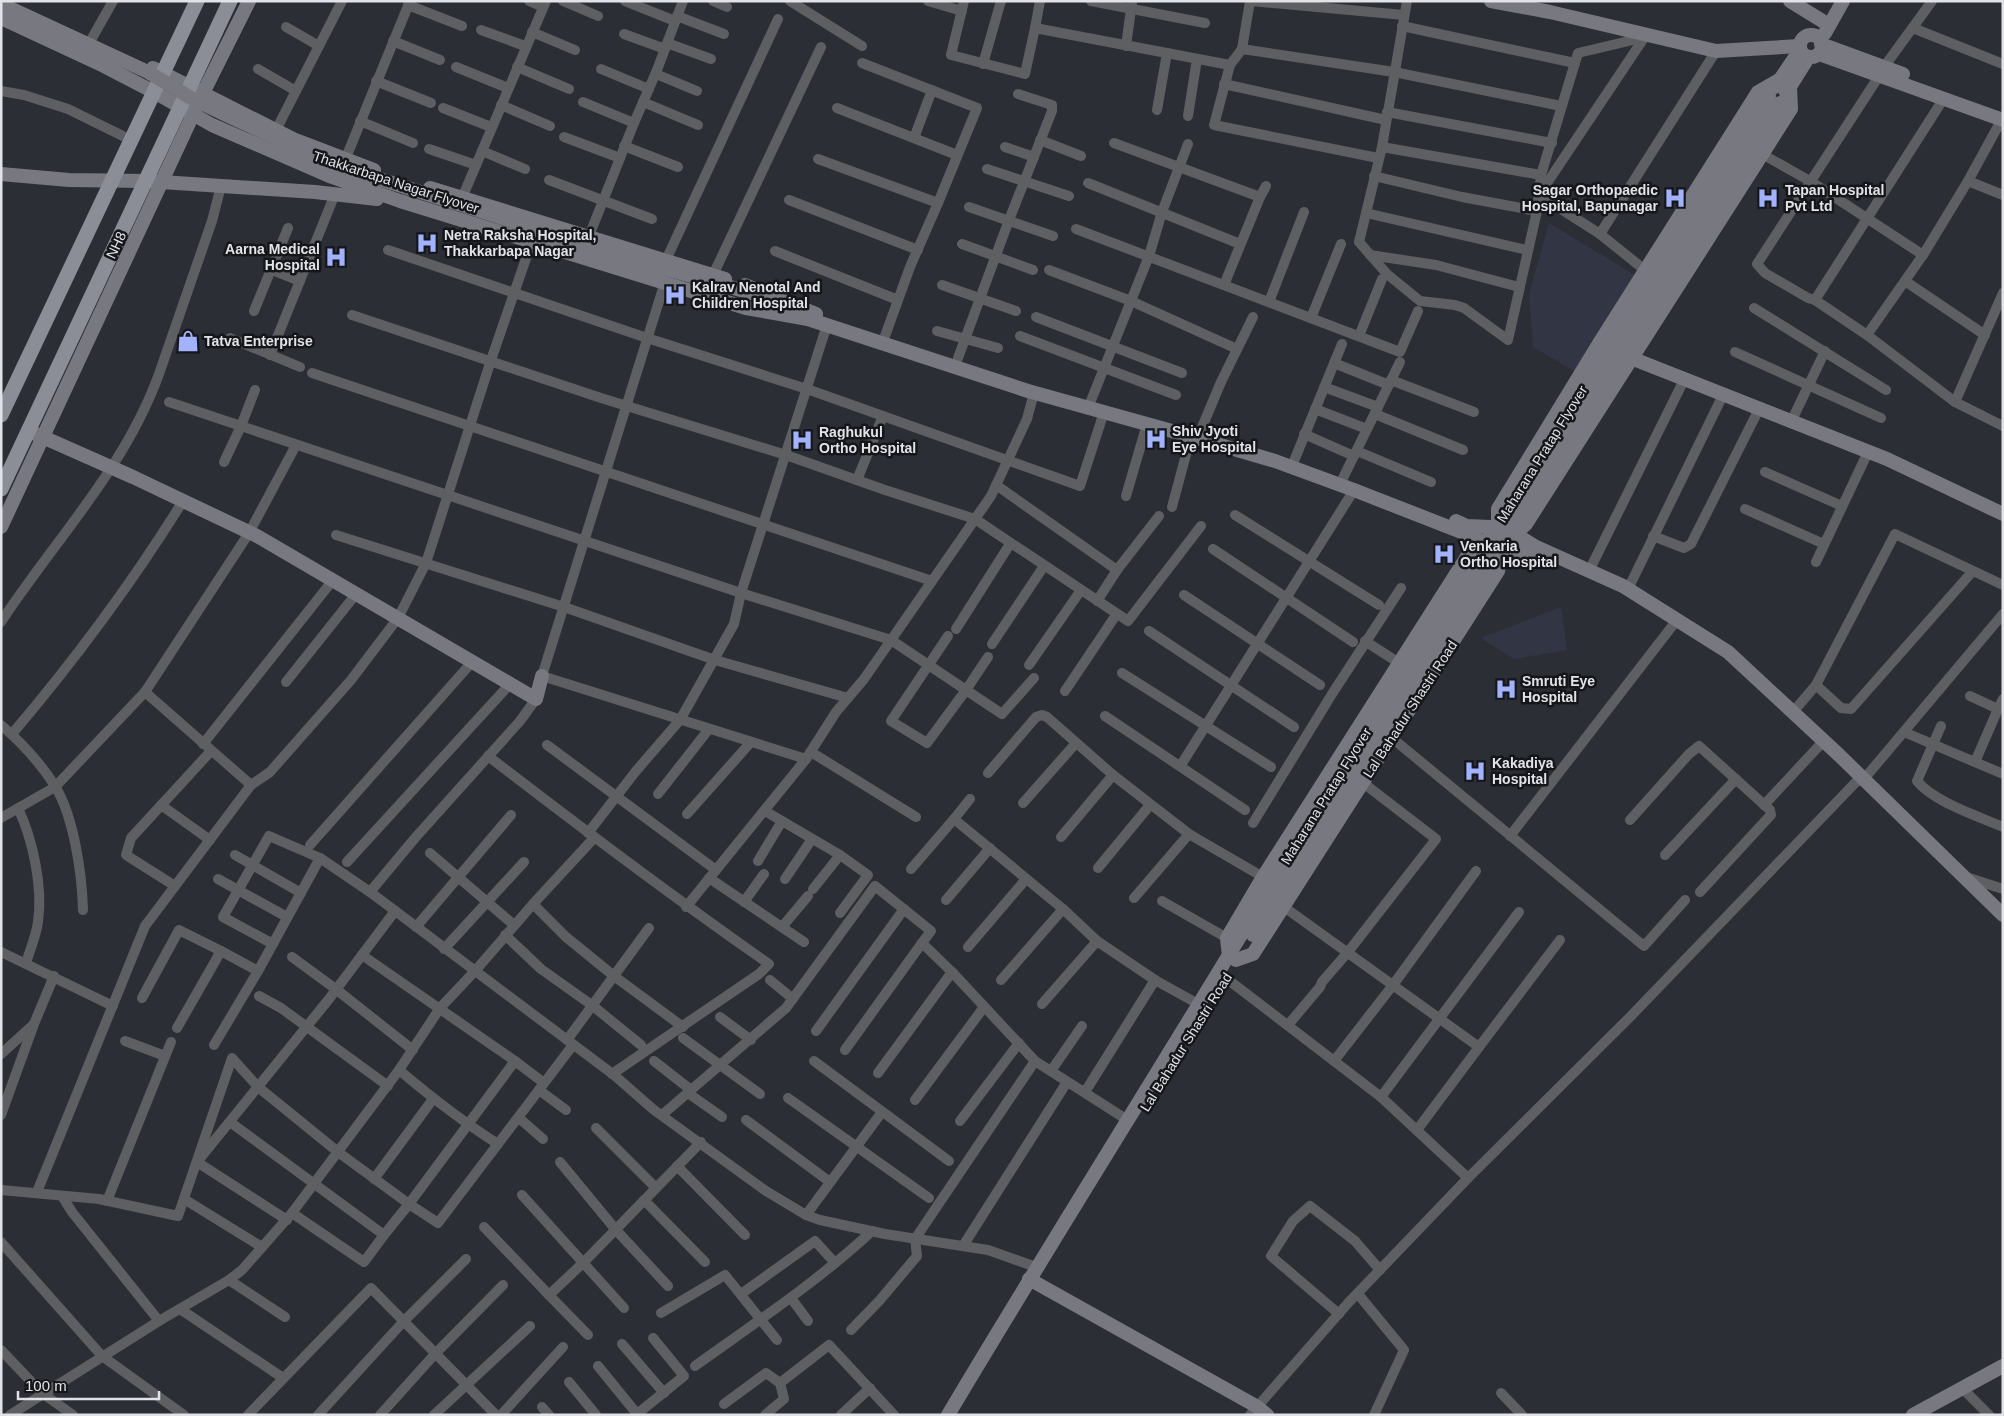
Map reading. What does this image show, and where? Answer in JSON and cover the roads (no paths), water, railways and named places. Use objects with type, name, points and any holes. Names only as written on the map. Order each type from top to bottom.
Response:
[{"type":"main road","points":[[1,414],[197,1]]},
{"type":"main road","name":"NH8","points":[[1,489],[36,434],[146,181],[180,108],[196,90],[230,1]]},
{"type":"street","points":[[10,1],[91,40],[164,72],[276,130],[345,160],[406,181],[753,288],[827,325],[1104,412],[1147,424],[1196,434],[1354,490],[1464,533],[1486,543],[1491,550],[1532,554],[1619,592],[1723,658],[1966,877],[2003,915]]},
{"type":"street","points":[[91,40],[113,1]]},
{"type":"street","points":[[1,528],[36,434],[193,115],[196,90],[249,1]]},
{"type":"street","points":[[276,130],[342,1]]},
{"type":"street","points":[[462,198],[544,4],[529,1]]},
{"type":"street","points":[[563,1],[598,16]]},
{"type":"street","points":[[625,1],[724,34]]},
{"type":"street","points":[[589,236],[624,146],[656,74],[683,1]]},
{"type":"street","points":[[713,1],[728,7]]},
{"type":"street","points":[[790,1],[862,46]]},
{"type":"street","points":[[928,1],[963,6],[951,55],[1025,74],[1040,1]]},
{"type":"street","points":[[983,64],[1001,1]]},
{"type":"street","points":[[1091,1],[1132,4],[1205,23]]},
{"type":"street","points":[[1378,158],[1214,125],[1230,65],[1242,49],[1250,1],[1404,15]]},
{"type":"street","points":[[1407,1],[1382,147],[1359,242],[1387,274],[1420,301],[1455,305],[1464,308],[1508,340],[1537,211],[1541,175],[1578,53],[1649,37]]},
{"type":"street","points":[[1491,1],[1716,51],[1811,47],[2003,111]]},
{"type":"street","points":[[1790,1],[1825,22]]},
{"type":"street","points":[[1825,22],[1833,1]]},
{"type":"street","points":[[1825,22],[1844,1]]},
{"type":"street","points":[[1932,1],[1882,71],[1757,264],[1765,272],[1808,298],[1815,300],[1867,335],[1955,402],[2003,426]]},
{"type":"street","points":[[345,160],[409,3],[462,26]]},
{"type":"street","name":"Thakkarbapa Nagar Flyover","points":[[1,4],[148,72],[191,98],[222,113],[315,156],[348,169],[809,316]]},
{"type":"street","points":[[1126,46],[1132,4]]},
{"type":"street","name":"Thakkarbapa Nagar Flyover","points":[[1,11],[146,78],[219,119],[312,162],[346,175],[630,265],[755,298]]},
{"type":"street","points":[[1,18],[154,92],[193,115],[261,148],[332,177],[400,201],[746,308],[809,316],[958,358],[1035,389],[1294,461],[1467,526],[1508,526],[1515,534],[1536,547],[1628,589],[1728,652],[1793,712],[2003,926]]},
{"type":"street","points":[[666,260],[778,19]]},
{"type":"street","name":"Maharana Pratap Flyover","points":[[1232,958],[1774,100],[1811,47],[1825,22]]},
{"type":"street","points":[[1402,26],[1575,63]]},
{"type":"street","points":[[286,27],[319,46]]},
{"type":"street","points":[[1035,28],[1230,65]]},
{"type":"street","points":[[1913,28],[2003,64]]},
{"type":"street","points":[[481,30],[525,46]]},
{"type":"street","points":[[532,32],[575,50]]},
{"type":"street","points":[[624,34],[711,59]]},
{"type":"street","points":[[1539,195],[1649,37]]},
{"type":"street","points":[[393,40],[440,60]]},
{"type":"street","points":[[713,275],[821,47]]},
{"type":"street","points":[[1242,49],[1394,72],[1561,106]]},
{"type":"street","points":[[1600,234],[1716,51]]},
{"type":"street","points":[[1157,110],[1167,53]]},
{"type":"street","points":[[1188,116],[1197,59]]},
{"type":"street","points":[[862,63],[977,108],[956,155],[884,336]]},
{"type":"street","points":[[456,67],[508,88]]},
{"type":"street","points":[[517,67],[569,89]]},
{"type":"street","points":[[258,69],[296,91]]},
{"type":"street","points":[[601,69],[649,88]]},
{"type":"street","points":[[1867,335],[1923,255],[1968,181],[2002,119],[1944,98],[1882,71]]},
{"type":"street","points":[[656,74],[697,91]]},
{"type":"street","points":[[376,81],[430,104]]},
{"type":"street","points":[[1486,543],[1486,534],[1494,525],[1498,509],[1758,92],[1785,83],[1791,109],[1526,524],[1515,534],[1515,542],[1506,551]]},
{"type":"street","points":[[1224,84],[1386,116],[1552,143]]},
{"type":"street","points":[[914,138],[932,90]]},
{"type":"street","points":[[1,91],[24,95],[68,109],[131,140]]},
{"type":"street","points":[[958,358],[1052,105],[1018,94]]},
{"type":"street","points":[[1815,300],[1944,98]]},
{"type":"street","points":[[583,102],[634,123]]},
{"type":"street","points":[[643,102],[698,125]]},
{"type":"street","points":[[501,105],[550,126]]},
{"type":"street","points":[[443,108],[491,128]]},
{"type":"street","points":[[837,108],[956,155]]},
{"type":"street","points":[[360,122],[413,143]]},
{"type":"street","points":[[564,136],[620,158]]},
{"type":"street","points":[[1040,140],[1081,156]]},
{"type":"street","points":[[1114,143],[1260,197]]},
{"type":"street","points":[[1090,403],[1149,256],[1162,212],[1188,144]]},
{"type":"street","points":[[624,146],[678,167]]},
{"type":"street","points":[[1005,147],[1034,157]]},
{"type":"street","points":[[1382,147],[1541,175]]},
{"type":"street","points":[[429,149],[476,165]]},
{"type":"street","points":[[482,152],[526,169]]},
{"type":"street","points":[[1762,154],[1810,181],[1923,255]]},
{"type":"street","points":[[818,159],[938,203]]},
{"type":"street","points":[[987,169],[1069,196]]},
{"type":"street","points":[[1,174],[69,180],[146,181],[221,186],[335,194],[400,201]]},
{"type":"street","points":[[1374,176],[1462,197],[1537,211]]},
{"type":"street","points":[[550,180],[652,219]]},
{"type":"street","points":[[400,201],[406,181]]},
{"type":"street","points":[[1968,181],[2003,195]]},
{"type":"street","points":[[1088,182],[1240,244]]},
{"type":"street","points":[[1,622],[112,468],[152,392],[212,221],[221,186]]},
{"type":"street","points":[[1224,285],[1266,186]]},
{"type":"street","points":[[270,355],[335,194]]},
{"type":"street","points":[[1539,195],[1600,234],[1646,271]]},
{"type":"street","points":[[789,200],[918,250]]},
{"type":"street","points":[[969,207],[1053,236]]},
{"type":"street","points":[[1269,302],[1304,212]]},
{"type":"street","points":[[1366,213],[1527,250]]},
{"type":"street","points":[[254,311],[288,228]]},
{"type":"street","points":[[1076,229],[1400,352],[1418,311]]},
{"type":"street","points":[[37,1192],[145,926],[250,785],[270,772],[345,688],[398,618],[426,563],[491,360],[532,241]]},
{"type":"street","points":[[962,244],[1033,270]]},
{"type":"street","points":[[1311,318],[1341,244]]},
{"type":"street","points":[[388,250],[514,294],[807,389],[1080,486],[1104,412]]},
{"type":"street","points":[[775,251],[898,300]]},
{"type":"street","points":[[1370,255],[1436,266],[1519,287]]},
{"type":"street","points":[[270,269],[300,281]]},
{"type":"street","points":[[1049,270],[1131,301],[1237,349]]},
{"type":"street","points":[[1359,336],[1382,279]]},
{"type":"street","points":[[1904,281],[1985,335]]},
{"type":"street","points":[[370,892],[520,721],[536,699],[604,472],[665,282]]},
{"type":"street","points":[[942,285],[1016,311]]},
{"type":"street","points":[[1955,402],[2003,293]]},
{"type":"street","points":[[1754,308],[1886,390]]},
{"type":"street","points":[[352,315],[626,405],[786,455],[975,519],[1116,615],[1128,621],[1201,526]]},
{"type":"street","points":[[1036,317],[1182,373]]},
{"type":"street","points":[[1172,507],[1196,434],[1252,317]]},
{"type":"street","points":[[10,1415],[42,1393],[229,1280],[242,1270],[314,1184],[400,1070],[440,1008],[475,971],[591,836],[636,771],[680,720],[734,624],[741,593],[827,325]]},
{"type":"street","points":[[937,331],[998,348]]},
{"type":"street","points":[[1020,336],[1176,395]]},
{"type":"street","points":[[230,338],[300,367]]},
{"type":"street","points":[[1294,461],[1342,344]]},
{"type":"street","points":[[1791,422],[1826,351]]},
{"type":"street","points":[[1735,352],[1881,418]]},
{"type":"street","points":[[1631,358],[1868,452],[2003,514]]},
{"type":"street","points":[[1343,478],[1400,362]]},
{"type":"street","points":[[1334,363],[1474,412]]},
{"type":"street","points":[[312,373],[932,581]]},
{"type":"street","points":[[1589,571],[1684,380]]},
{"type":"street","points":[[1324,386],[1463,450]]},
{"type":"street","points":[[686,907],[809,756],[836,712],[891,640],[991,496],[1027,418],[1035,389]]},
{"type":"street","points":[[224,462],[255,390]]},
{"type":"street","points":[[1628,589],[1724,395]]},
{"type":"street","points":[[169,402],[741,593],[891,640],[1002,714],[1034,678]]},
{"type":"street","points":[[1315,409],[1367,429]]},
{"type":"street","points":[[1653,536],[1684,548],[1691,544],[1759,409]]},
{"type":"street","points":[[857,480],[883,416]]},
{"type":"street","points":[[1126,496],[1147,424]]},
{"type":"street","points":[[36,434],[249,533],[536,699]]},
{"type":"street","points":[[1304,434],[1430,482]]},
{"type":"street","points":[[1,818],[55,787],[145,692],[249,533],[296,445]]},
{"type":"street","points":[[1816,562],[1868,452]]},
{"type":"street","points":[[1765,472],[1842,506]]},
{"type":"street","points":[[996,485],[1117,570]]},
{"type":"street","points":[[1181,765],[1354,490]]},
{"type":"street","points":[[12,734],[62,674],[91,635],[183,501]]},
{"type":"street","points":[[1745,508],[1824,544]]},
{"type":"street","points":[[1235,515],[1379,605]]},
{"type":"street","points":[[1097,601],[1117,570],[1159,516]]},
{"type":"street","points":[[1793,712],[1816,685],[1895,534],[2003,585]]},
{"type":"street","points":[[336,535],[564,607],[715,660],[848,698]]},
{"type":"street","points":[[1232,958],[1227,938],[1263,877],[1470,552],[1486,543]]},
{"type":"street","points":[[988,657],[927,743],[891,721],[952,633],[1010,544]]},
{"type":"street","points":[[1213,549],[1353,642]]},
{"type":"street","name":"Lal Bahadur Shastri Road","points":[[957,1415],[1032,1281],[1232,958],[1253,954],[1498,570],[1506,551]]},
{"type":"street","points":[[992,644],[1044,566]]},
{"type":"street","points":[[1816,685],[1841,708],[1851,709],[1972,572]]},
{"type":"street","points":[[175,886],[126,855],[131,838],[161,805],[207,747],[333,580]]},
{"type":"street","points":[[1254,823],[1365,641],[1401,588]]},
{"type":"street","points":[[1029,665],[1081,590]]},
{"type":"street","points":[[286,682],[356,594]]},
{"type":"street","points":[[1184,596],[1320,685]]},
{"type":"street","points":[[1032,1281],[1258,1412],[1339,1314],[1380,1270],[1468,1178],[1631,1016],[1860,781],[1904,732],[2003,614]]},
{"type":"street","points":[[1065,691],[1116,615]]},
{"type":"street","points":[[1510,836],[1673,625]]},
{"type":"street","points":[[1149,631],[1232,684],[1294,727]]},
{"type":"street","points":[[1365,641],[1399,663]]},
{"type":"street","points":[[310,845],[473,661]]},
{"type":"street","points":[[1122,673],[1271,768]]},
{"type":"street","points":[[542,676],[751,742],[809,756],[916,817]]},
{"type":"street","points":[[346,862],[510,684]]},
{"type":"street","points":[[145,692],[250,785]]},
{"type":"street","points":[[1970,696],[2001,704],[1975,762]]},
{"type":"street","points":[[988,774],[1036,717],[1042,715],[1047,717],[1150,805],[1189,834],[1263,877]]},
{"type":"street","points":[[1105,716],[1181,765],[1245,810]]},
{"type":"street","points":[[1,725],[32,756],[55,787],[64,805],[80,869],[83,910]]},
{"type":"street","points":[[1941,726],[1917,781],[1924,788],[1962,810],[2003,827]]},
{"type":"street","points":[[658,794],[708,729]]},
{"type":"street","points":[[1904,732],[2003,774]]},
{"type":"street","points":[[1392,738],[1644,946],[1685,900]]},
{"type":"street","points":[[687,814],[751,742]]},
{"type":"street","points":[[1024,804],[1076,743]]},
{"type":"street","points":[[546,745],[716,870]]},
{"type":"street","points":[[1630,820],[1689,754],[1699,746],[1770,810],[1771,815],[1700,892]]},
{"type":"street","points":[[1764,805],[1819,746]]},
{"type":"street","points":[[488,756],[591,836],[672,894],[686,907],[769,964],[759,974],[612,1074]]},
{"type":"street","points":[[1061,837],[1113,775]]},
{"type":"street","points":[[1665,855],[1736,779]]},
{"type":"street","points":[[1288,1025],[1436,839],[1362,782]]},
{"type":"street","points":[[911,869],[970,799]]},
{"type":"street","points":[[161,805],[210,840]]},
{"type":"street","points":[[1098,868],[1150,805]]},
{"type":"street","points":[[18,808],[31,844],[39,893],[38,923],[26,964]]},
{"type":"street","points":[[764,811],[840,855],[868,875],[840,912]]},
{"type":"street","points":[[416,927],[511,816]]},
{"type":"street","points":[[954,819],[1063,909],[1097,941],[1155,980],[1200,1005]]},
{"type":"street","points":[[758,861],[782,821]]},
{"type":"street","points":[[1134,898],[1189,834]]},
{"type":"street","points":[[273,944],[223,917],[269,836],[320,858],[370,892],[612,1074],[662,1116],[701,1142],[766,1191],[806,1215],[820,1220],[872,1231],[988,1250],[1036,1266]]},
{"type":"street","points":[[785,879],[812,839]]},
{"type":"street","points":[[946,900],[990,848]]},
{"type":"street","points":[[430,853],[514,925]]},
{"type":"street","points":[[235,855],[301,893]]},
{"type":"street","points":[[782,927],[840,855]]},
{"type":"street","points":[[214,1045],[258,972],[320,858]]},
{"type":"street","points":[[444,949],[524,862]]},
{"type":"street","points":[[1334,1060],[1393,985],[1476,870]]},
{"type":"street","points":[[744,902],[764,874]]},
{"type":"street","points":[[1966,877],[2003,890]]},
{"type":"street","points":[[709,878],[804,942]]},
{"type":"street","points":[[218,879],[287,918]]},
{"type":"street","points":[[968,946],[1026,879]]},
{"type":"street","points":[[662,1116],[786,1008],[875,886],[931,931],[845,1050]]},
{"type":"street","points":[[1162,901],[1227,938]]},
{"type":"street","points":[[533,904],[566,938],[683,1027]]},
{"type":"street","points":[[1284,906],[1479,1047]]},
{"type":"street","points":[[816,1031],[904,909]]},
{"type":"street","points":[[1001,980],[1063,909]]},
{"type":"street","points":[[197,1162],[337,990],[395,911]]},
{"type":"street","points":[[1381,1097],[1519,912]]},
{"type":"street","points":[[1,1190],[37,1192],[107,1201],[178,1216],[232,1058],[258,1087],[338,1152],[438,1223],[542,1086],[593,1006],[649,928]]},
{"type":"street","points":[[142,998],[179,930],[258,972]]},
{"type":"street","points":[[505,936],[542,969],[593,1006],[640,1045]]},
{"type":"street","points":[[1417,1130],[1560,940]]},
{"type":"street","points":[[1042,1004],[1097,941]]},
{"type":"street","points":[[922,943],[952,972],[1035,1061],[1129,1121]]},
{"type":"street","points":[[177,1028],[221,951]]},
{"type":"street","points":[[1,952],[113,1006]]},
{"type":"street","points":[[362,955],[515,1061],[566,1110]]},
{"type":"street","points":[[292,957],[412,1050]]},
{"type":"street","points":[[878,1073],[952,972]]},
{"type":"street","points":[[948,1415],[1032,1281],[1036,1266],[1129,1121],[1200,1005],[1222,975],[1381,1097],[1468,1178]]},
{"type":"street","points":[[1,1115],[34,1024],[54,976]]},
{"type":"street","points":[[770,980],[793,999]]},
{"type":"street","points":[[1085,1092],[1155,980]]},
{"type":"street","points":[[259,996],[281,1008],[388,1086]]},
{"type":"street","points":[[916,1100],[984,1007]]},
{"type":"street","points":[[720,1017],[751,1040]]},
{"type":"street","points":[[1,1054],[34,1024]]},
{"type":"street","points":[[1051,1071],[1082,1026]]},
{"type":"street","points":[[683,1038],[760,1094]]},
{"type":"street","points":[[125,1041],[165,1056]]},
{"type":"street","points":[[107,1201],[170,1042]]},
{"type":"street","points":[[960,1120],[1018,1044]]},
{"type":"street","points":[[197,1162],[364,1262],[515,1061]]},
{"type":"street","points":[[654,1061],[722,1117]]},
{"type":"street","points":[[814,1061],[949,1161]]},
{"type":"street","points":[[851,1330],[880,1300],[917,1256],[915,1239],[1035,1061]]},
{"type":"street","points":[[400,1070],[433,1099],[498,1144]]},
{"type":"street","points":[[963,1246],[1067,1082]]},
{"type":"street","points":[[788,1098],[929,1198]]},
{"type":"street","points":[[374,1178],[433,1099]]},
{"type":"street","points":[[806,1215],[882,1112]]},
{"type":"street","points":[[519,1118],[543,1139]]},
{"type":"street","points":[[746,1120],[830,1182]]},
{"type":"street","points":[[230,1122],[384,1235]]},
{"type":"street","points":[[596,1128],[656,1188]]},
{"type":"street","points":[[549,1295],[616,1230],[701,1142]]},
{"type":"street","points":[[560,1162],[616,1230],[668,1286]]},
{"type":"street","points":[[677,1166],[745,1235]]},
{"type":"street","points":[[522,1195],[624,1308]]},
{"type":"street","points":[[62,1196],[72,1212],[159,1321]]},
{"type":"street","points":[[184,1198],[262,1247]]},
{"type":"street","points":[[644,1200],[704,1262]]},
{"type":"street","points":[[1339,1314],[1271,1256],[1293,1221],[1310,1206],[1355,1241],[1380,1270]]},
{"type":"street","points":[[484,1227],[588,1335]]},
{"type":"street","points":[[695,1366],[791,1298],[872,1231]]},
{"type":"street","points":[[741,1294],[815,1241],[835,1263]]},
{"type":"street","points":[[1,1242],[102,1356],[184,1415]]},
{"type":"street","points":[[318,1415],[403,1322],[466,1259]]},
{"type":"street","points":[[661,1313],[725,1276],[778,1340]]},
{"type":"street","points":[[229,1280],[286,1317]]},
{"type":"street","points":[[380,1415],[435,1354],[503,1285]]},
{"type":"street","points":[[248,1415],[371,1288],[496,1415]]},
{"type":"street","points":[[1358,1294],[1404,1350],[1374,1415]]},
{"type":"street","points":[[791,1298],[808,1321]]},
{"type":"street","points":[[180,1309],[283,1378]]},
{"type":"street","points":[[434,1415],[530,1326]]},
{"type":"street","points":[[598,1366],[636,1414],[684,1376],[653,1338]]},
{"type":"street","points":[[622,1344],[664,1393]]},
{"type":"street","points":[[780,1383],[830,1345],[894,1415]]},
{"type":"street","points":[[500,1415],[563,1348]]},
{"type":"street","points":[[1,1350],[42,1393],[73,1415]]},
{"type":"street","points":[[1913,1415],[2003,1366]]},
{"type":"street","points":[[724,1404],[766,1373],[780,1383],[784,1399],[765,1415]]},
{"type":"street","points":[[569,1382],[596,1415]]},
{"type":"street","points":[[841,1415],[870,1388]]},
{"type":"street","points":[[1962,1388],[1988,1415]]},
{"type":"street","points":[[1500,1393],[1522,1415]]},
{"type":"place","name":"Sagar Orthopaedic Hospital, Bapunagar","points":[[1675,198]]},
{"type":"place","name":"Tapan Hospital Pvt Ltd","points":[[1768,198]]},
{"type":"place","name":"Netra Raksha Hospital, Thakkarbapa Nagar","points":[[427,243]]},
{"type":"place","name":"Aarna Medical Hospital","points":[[336,257]]},
{"type":"place","name":"Kalrav Nenotal And Children Hospital","points":[[675,295]]},
{"type":"place","name":"Tatva Enterprise","points":[[188,341]]},
{"type":"place","name":"Shiv Jyoti Eye Hospital","points":[[1156,439]]},
{"type":"place","name":"Raghukul Ortho Hospital","points":[[802,440]]},
{"type":"place","name":"Venkaria Ortho Hospital","points":[[1444,554]]},
{"type":"place","name":"Smruti Eye Hospital","points":[[1506,689]]},
{"type":"place","name":"Kakadiya Hospital","points":[[1475,771]]}]
